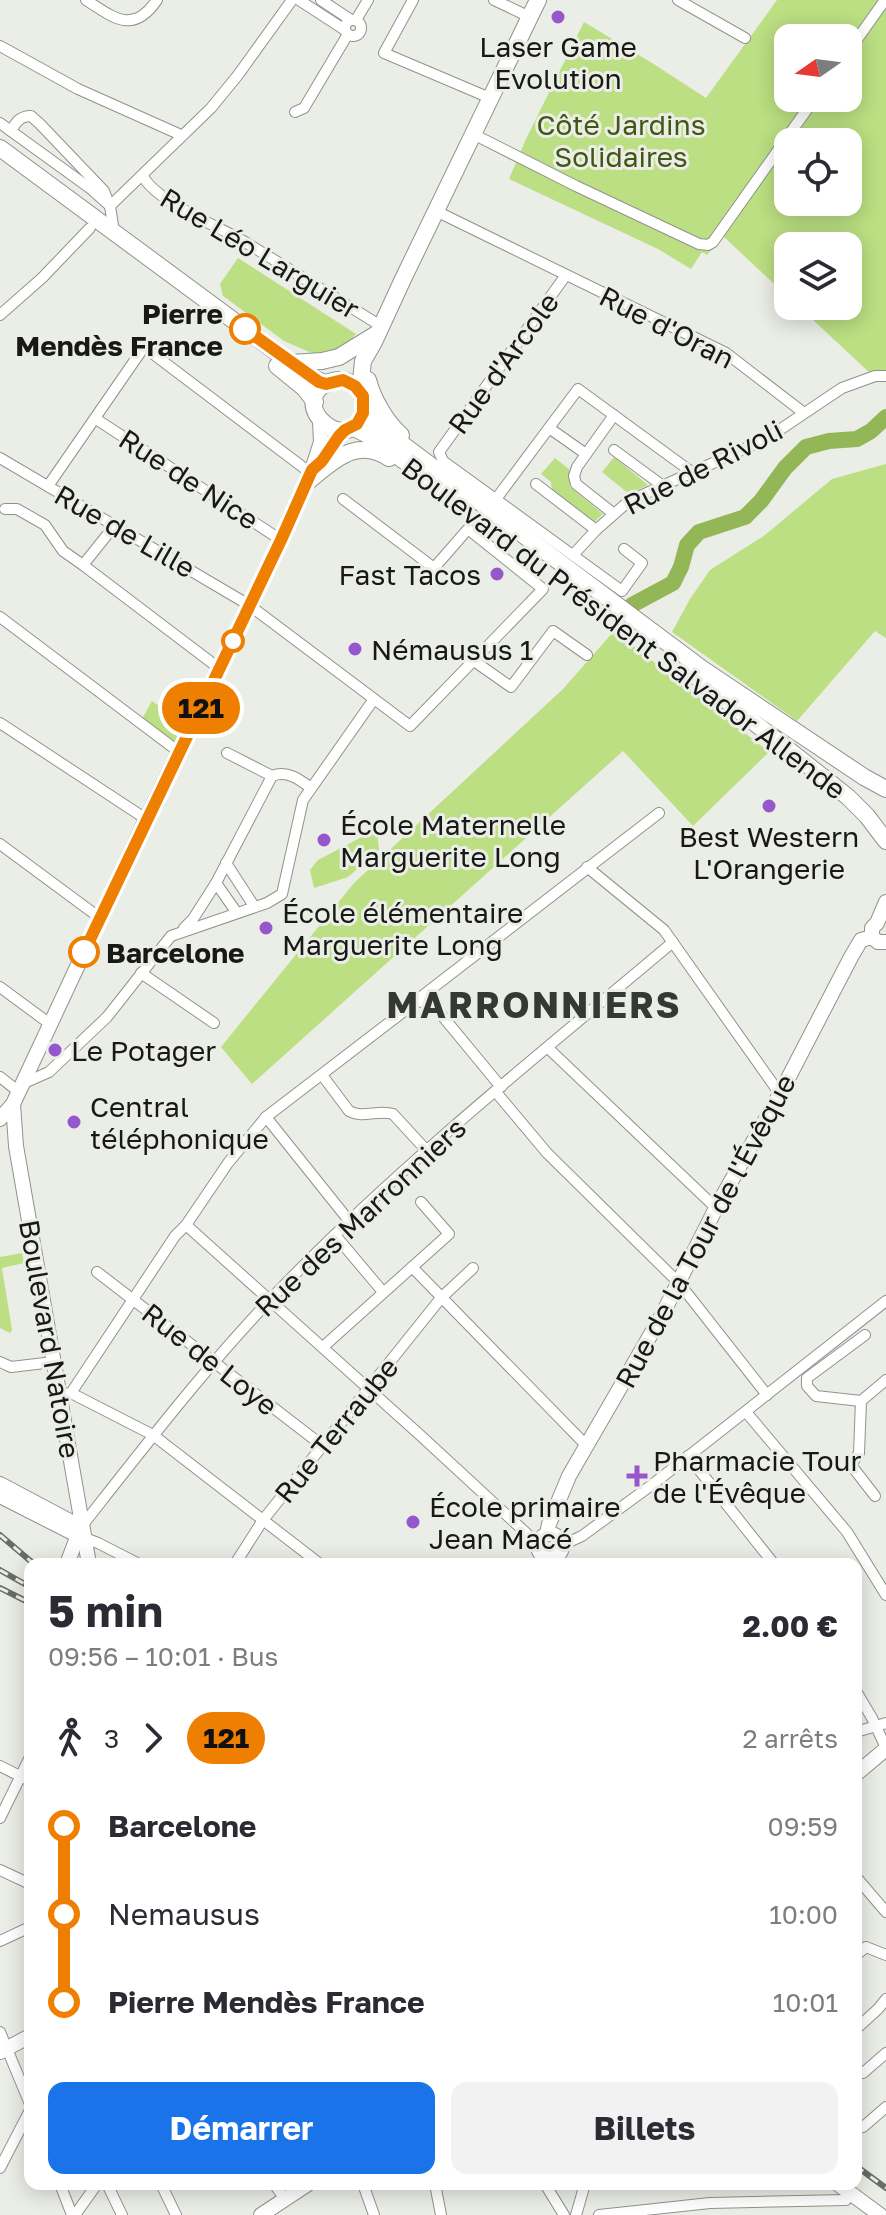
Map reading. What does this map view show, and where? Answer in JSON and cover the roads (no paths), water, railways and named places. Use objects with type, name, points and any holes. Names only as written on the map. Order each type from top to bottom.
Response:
[{"type":"main road","points":[[310,476],[348,428],[361,419],[363,361],[538,0]]},
{"type":"main road","name":"Boulevard du Président Salvador Allende","points":[[0,148],[311,377],[331,382],[350,382],[378,426],[701,668],[886,789]]},
{"type":"main road","points":[[0,160],[289,374],[315,402]]},
{"type":"main road","points":[[291,363],[339,357],[379,330]]},
{"type":"main road","points":[[0,1119],[18,1093],[310,476],[321,442],[320,421],[315,409],[318,392],[379,330]]},
{"type":"main road","points":[[379,330],[380,341],[368,379],[374,397],[394,429],[587,576],[610,601]]},
{"type":"main road","name":"Boulevard du Président Salvador Allende","points":[[320,421],[331,429],[348,428],[370,436],[703,681],[848,797],[886,839]]},
{"type":"main road","points":[[310,476],[342,455],[365,448],[382,453],[413,474],[429,479]]},
{"type":"main road","name":"Rue de la Tour de l'Évêque","points":[[548,1552],[549,1524],[569,1476],[679,1283],[857,945],[861,940],[881,936],[886,902]]},
{"type":"main road","name":"Boulevard Natoire","points":[[18,1093],[16,1146],[53,1362],[65,1394],[79,1537],[87,1558]]},
{"type":"main road","points":[[0,1484],[79,1537]]},
{"type":"main road","points":[[0,1496],[79,1537]]},
{"type":"main road","points":[[64,1558],[79,1537]]},
{"type":"main road","name":"Boulevard Natoire","points":[[70,1558],[79,1537]]},
{"type":"main road","points":[[862,1769],[886,1748]]},
{"type":"main road","points":[[3,2050],[24,2039]]},
{"type":"main road","points":[[261,2215],[299,2190]]},
{"type":"main road","points":[[833,2190],[866,2215]]},
{"type":"main road","points":[[846,2190],[880,2215]]},
{"type":"street","points":[[86,0],[118,21],[147,14],[157,0]]},
{"type":"street","points":[[110,206],[211,108],[292,0]]},
{"type":"street","points":[[299,0],[350,26]]},
{"type":"street","points":[[321,0],[350,26]]},
{"type":"street","points":[[295,112],[304,108],[368,0]]},
{"type":"street","points":[[413,0],[384,53],[490,98]]},
{"type":"street","points":[[494,0],[530,17]]},
{"type":"street","points":[[678,0],[697,5],[745,38]]},
{"type":"street","points":[[862,32],[885,0]]},
{"type":"street","points":[[0,46],[78,89],[181,135]]},
{"type":"street","points":[[473,134],[699,244],[708,245],[805,112]]},
{"type":"street","points":[[11,131],[24,116],[31,116],[104,191],[114,232]]},
{"type":"street","points":[[0,123],[110,206]]},
{"type":"street","name":"Rue Léo Larguier","points":[[143,176],[155,190],[211,225],[224,229],[379,330]]},
{"type":"street","name":"Rue d'Oran","points":[[436,211],[726,353],[804,413]]},
{"type":"street","points":[[0,315],[42,278],[90,228]]},
{"type":"street","name":"Rue d'Arcole","points":[[566,275],[439,452],[443,461],[622,591],[642,563],[624,549]]},
{"type":"street","points":[[48,486],[144,347],[304,468],[310,476]]},
{"type":"street","name":"Rue de Rivoli","points":[[573,555],[629,501],[766,439],[842,388],[875,376],[886,376]]},
{"type":"street","points":[[496,499],[578,389],[693,473]]},
{"type":"street","points":[[614,415],[577,467],[574,476],[576,484],[614,514]]},
{"type":"street","name":"Rue de Nice","points":[[96,419],[281,540]]},
{"type":"street","points":[[549,428],[586,454]]},
{"type":"street","points":[[614,450],[663,486]]},
{"type":"street","name":"Rue de Lille","points":[[0,458],[249,605],[410,726],[474,661]]},
{"type":"street","points":[[536,484],[596,530]]},
{"type":"street","points":[[343,499],[434,568],[468,529],[543,589],[474,661],[511,687],[553,631],[587,655]]},
{"type":"street","points":[[5,509],[17,509],[45,525],[63,551],[220,669]]},
{"type":"street","points":[[83,565],[115,525]]},
{"type":"street","points":[[0,617],[179,752]]},
{"type":"street","points":[[0,1077],[18,1093],[49,1072],[107,1017],[171,936],[275,900],[282,894],[303,800],[374,699]]},
{"type":"street","points":[[0,723],[146,819]]},
{"type":"street","points":[[227,753],[272,776]]},
{"type":"street","points":[[179,932],[193,919],[216,883],[272,776],[279,773],[289,775],[311,788]]},
{"type":"street","points":[[312,1558],[153,1435],[65,1394],[175,1236],[266,1117],[659,813]]},
{"type":"street","points":[[0,844],[100,918]]},
{"type":"street","points":[[226,863],[252,903]]},
{"type":"street","points":[[587,867],[664,930],[780,1094]]},
{"type":"street","points":[[216,883],[237,913]]},
{"type":"street","name":"Rue des Marronniers","points":[[79,1537],[153,1435],[213,1361],[270,1300],[335,1235],[427,1151],[673,942]]},
{"type":"street","points":[[141,973],[214,1023]]},
{"type":"street","points":[[0,987],[50,1024]]},
{"type":"street","points":[[416,1002],[430,1001],[547,1153],[679,1283],[767,1395]]},
{"type":"street","points":[[548,1048],[716,1208]]},
{"type":"street","points":[[322,1075],[349,1111],[354,1114],[393,1114],[427,1151]]},
{"type":"street","points":[[266,1117],[350,1222]]},
{"type":"street","points":[[323,1347],[449,1234],[421,1202]]},
{"type":"street","points":[[186,1225],[548,1552],[582,1536],[650,1487],[886,1301]]},
{"type":"street","points":[[335,1235],[383,1292]]},
{"type":"street","points":[[412,1267],[586,1447]]},
{"type":"street","name":"Rue Terraube","points":[[239,1558],[263,1520],[441,1298],[473,1268]]},
{"type":"street","name":"Rue de Loye","points":[[97,1272],[323,1446]]},
{"type":"street","points":[[865,1335],[807,1378],[807,1386],[816,1396],[861,1401],[886,1380]]},
{"type":"street","points":[[1,1362],[11,1367],[53,1362]]},
{"type":"street","points":[[861,1401],[859,1453],[851,1465],[875,1496]]},
{"type":"street","points":[[746,1412],[847,1532],[886,1595]]},
{"type":"street","points":[[688,1456],[769,1558]]},
{"type":"street","points":[[79,1537],[127,1558]]},
{"type":"street","points":[[862,1699],[883,1726],[886,1748]]},
{"type":"street","points":[[862,1731],[883,1726]]},
{"type":"street","points":[[0,1766],[24,1778]]},
{"type":"street","points":[[0,1818],[24,1781]]},
{"type":"street","points":[[0,1870],[24,1881]]},
{"type":"street","points":[[862,1884],[886,1912]]},
{"type":"street","points":[[0,1941],[24,1930]]},
{"type":"street","points":[[862,1950],[866,1947],[886,1955]]},
{"type":"street","points":[[862,2024],[886,1999]]},
{"type":"street","points":[[0,2032],[3,2050],[24,2094]]},
{"type":"street","points":[[863,2073],[886,2053]]},
{"type":"street","points":[[862,2127],[886,2107]]},
{"type":"street","points":[[0,2168],[24,2119]]},
{"type":"street","points":[[63,2190],[73,2215],[92,2190]]},
{"type":"street","points":[[110,2190],[122,2215]]},
{"type":"street","points":[[164,2190],[176,2215]]},
{"type":"street","points":[[278,2190],[285,2199]]},
{"type":"street","points":[[365,2190],[374,2215]]},
{"type":"street","points":[[436,2190],[441,2215]]},
{"type":"street","points":[[549,2190],[564,2215]]},
{"type":"street","points":[[576,2215],[583,2190]]},
{"type":"street","points":[[599,2215],[710,2203],[846,2200]]},
{"type":"waterway","points":[[632,605],[673,583],[687,545],[699,532],[745,517],[806,447],[857,439],[886,417]]},
{"type":"railway","points":[[0,1535],[27,1558]]},
{"type":"railway","points":[[0,1570],[24,1584]]},
{"type":"railway","points":[[0,1588],[24,1600]]},
{"type":"railway","points":[[862,2170],[886,2188]]},
{"type":"place","name":"Laser Game Evolution","points":[[558,17]]},
{"type":"place","name":"Pierre Mendès France","points":[[245,329]]},
{"type":"place","name":"Fast Tacos","points":[[497,574]]},
{"type":"place","name":"Némausus 1","points":[[355,649]]},
{"type":"place","name":"Best Western L'Orangerie","points":[[769,806]]},
{"type":"place","name":"École Maternelle Marguerite Long","points":[[324,840]]},
{"type":"place","name":"École élémentaire Marguerite Long","points":[[266,928]]},
{"type":"place","name":"Barcelone","points":[[84,952]]},
{"type":"place","name":"Le Potager","points":[[55,1050]]},
{"type":"place","name":"Central téléphonique","points":[[74,1122]]},
{"type":"place","name":"Pharmacie Tour de l'Évêque","points":[[637,1476]]},
{"type":"place","name":"École primaire Jean Macé","points":[[413,1522]]},
{"type":"district","name":"MARRONNIERS","points":[[534,1004]]},
{"type":"park label","name":"Côté Jardins Solidaires","points":[[621,140]]}]
